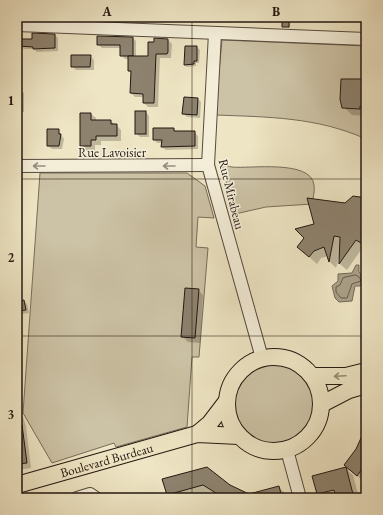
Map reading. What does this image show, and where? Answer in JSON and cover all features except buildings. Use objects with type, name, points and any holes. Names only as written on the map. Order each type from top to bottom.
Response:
[{"type":"main road","points":[[276,356],[290,359],[303,366],[312,376],[318,384],[322,404],[316,428],[308,438],[287,450],[274,452],[261,450],[249,445],[239,436],[232,426],[226,402],[230,387],[237,374],[248,364],[262,358],[276,356]]},
{"type":"main road","points":[[312,376],[346,376],[366,370]]},
{"type":"main road","points":[[322,404],[349,390],[366,385]]},
{"type":"main road","name":"Boulevard Burdeau","points":[[197,434],[210,423],[226,402]]},
{"type":"main road","name":"Boulevard Burdeau","points":[[17,485],[197,434],[239,436]]},
{"type":"street","points":[[17,25],[366,39]]},
{"type":"street","name":"Rue Mirabeau","points":[[215,33],[208,166],[262,358]]},
{"type":"street","name":"Rue Lavoisier","points":[[17,166],[208,166]]},
{"type":"street","points":[[287,450],[300,498]]},
{"type":"street","points":[[77,498],[90,494],[96,498]]},
{"type":"shaded area","points":[[222,40],[366,46],[366,139],[329,126],[311,122],[273,118],[215,115]]},
{"type":"shaded area","points":[[221,163],[230,167],[278,167],[291,168],[302,172],[310,177],[314,185],[312,204],[266,207],[235,214]]},
{"type":"shaded area","points":[[40,173],[187,173],[205,186],[214,218],[198,217],[196,247],[208,248],[199,357],[192,357],[187,427],[116,447],[114,443],[52,463],[23,413]]},
{"type":"shaded area","points":[[275,363],[291,366],[304,375],[313,388],[316,404],[313,420],[304,433],[291,442],[275,445],[259,442],[246,433],[237,420],[234,404],[237,388],[246,375],[259,366]]},
{"type":"water","points":[[356,265],[359,265],[359,272],[365,278],[365,281],[360,286],[355,286],[352,301],[339,302],[335,298],[332,286],[338,281],[338,274],[352,273]]}]
